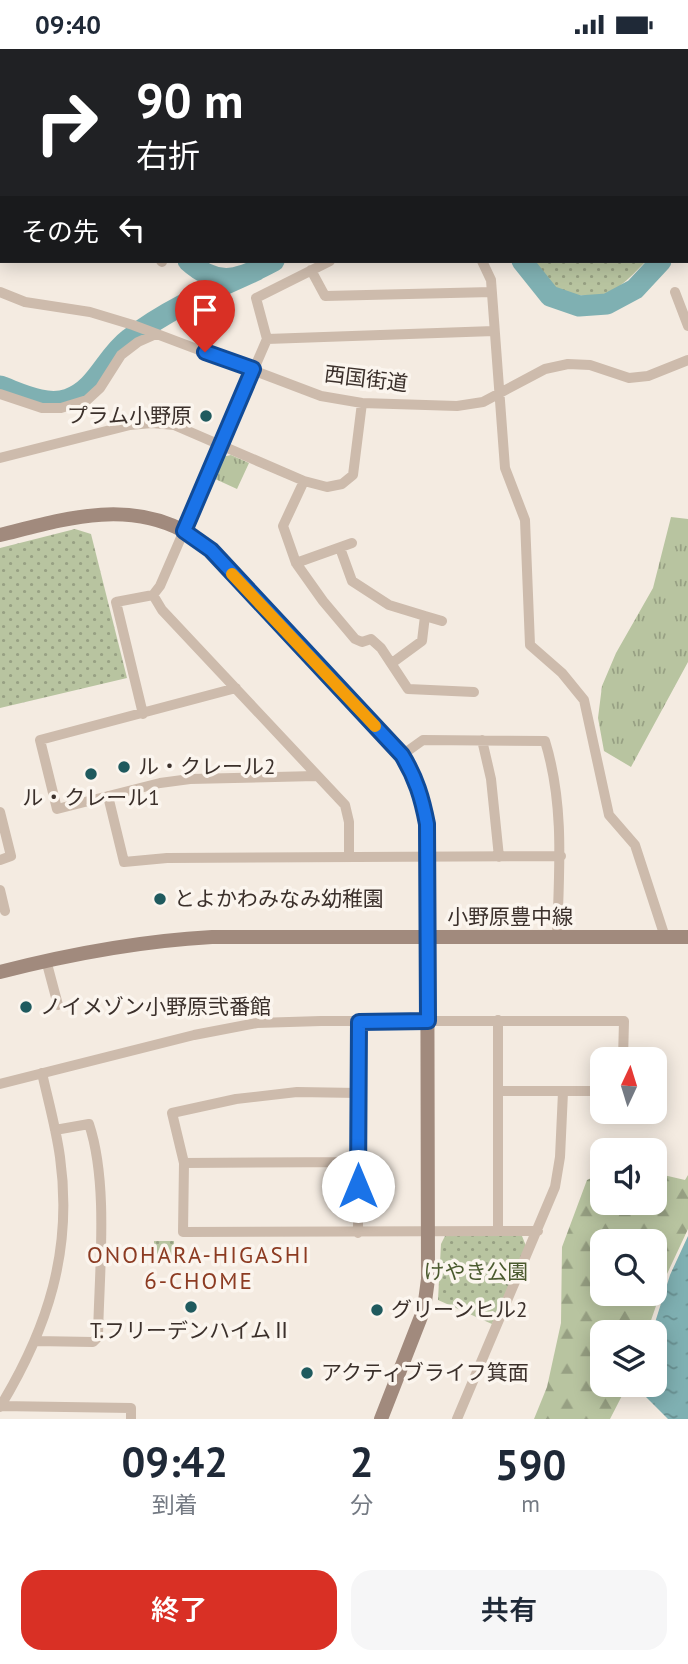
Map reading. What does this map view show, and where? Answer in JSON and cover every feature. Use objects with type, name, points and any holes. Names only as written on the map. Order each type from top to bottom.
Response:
[{"type":"street","points":[[143,714],[116,602],[153,595],[160,586],[267,339],[256,298],[326,263]]},
{"type":"street","points":[[483,263],[491,280],[505,468],[526,520],[530,646],[562,674],[584,700],[609,815],[635,845],[665,937]]},
{"type":"street","points":[[311,270],[325,296],[492,292]]},
{"type":"street","name":"西国街道","points":[[0,292],[25,302],[90,312],[133,325],[321,396],[362,403],[457,406],[483,402],[545,369],[568,364],[590,365],[629,378],[648,376],[688,360]]},
{"type":"street","points":[[675,292],[688,326]]},
{"type":"street","points":[[267,339],[494,331]]},
{"type":"street","points":[[0,394],[42,408],[61,408],[87,400],[100,388],[121,355],[138,342],[156,334]]},
{"type":"street","points":[[0,458],[130,425],[152,423],[174,425],[304,481],[327,487],[342,484],[353,475],[362,403]]},
{"type":"street","points":[[304,481],[284,526],[296,563],[323,601],[355,639],[362,642],[371,639],[381,648],[408,689],[474,692]]},
{"type":"street","points":[[0,535],[76,516],[117,513],[149,518],[184,531],[211,550],[402,755],[414,774],[427,824],[429,1231],[424,1310],[381,1419]]},
{"type":"street","points":[[296,563],[352,543]]},
{"type":"street","points":[[340,548],[352,581],[389,605],[442,621]]},
{"type":"street","points":[[153,595],[162,610],[345,805],[349,822],[349,857]]},
{"type":"street","points":[[392,663],[422,641],[425,616]]},
{"type":"street","points":[[454,690],[455,678]]},
{"type":"street","points":[[236,688],[40,740],[57,809],[160,783],[190,779],[316,775]]},
{"type":"street","points":[[402,755],[423,740],[545,741],[554,769],[561,856],[558,869],[557,938]]},
{"type":"street","points":[[482,740],[491,779],[499,857]]},
{"type":"street","points":[[108,796],[124,862],[167,858],[561,856]]},
{"type":"street","points":[[0,812],[11,856],[0,860]]},
{"type":"street","points":[[0,890],[5,911]]},
{"type":"street","name":"小野原豊中線","points":[[0,972],[46,960],[133,944],[185,938],[688,937]]},
{"type":"street","points":[[46,960],[58,1005]]},
{"type":"street","points":[[498,1020],[498,1230]]},
{"type":"street","points":[[0,1083],[224,1028],[298,1021],[624,1021],[623,1047]]},
{"type":"street","points":[[358,1233],[359,1022]]},
{"type":"street","points":[[42,1073],[55,1130],[64,1193],[63,1233],[54,1287],[36,1341],[0,1406],[131,1408],[131,1419]]},
{"type":"street","points":[[499,1091],[590,1091]]},
{"type":"street","points":[[358,1093],[297,1092],[236,1099],[172,1113],[184,1163],[183,1232],[538,1231]]},
{"type":"street","points":[[457,1419],[555,1187],[560,1157],[563,1092]]},
{"type":"street","points":[[36,1341],[93,1342],[98,1337],[98,1157],[89,1123],[55,1130]]},
{"type":"street","points":[[184,1163],[358,1162]]},
{"type":"green space","points":[[534,263],[644,263],[614,290],[604,294],[583,296],[551,291]]},
{"type":"green space","points":[[231,455],[249,463],[237,489],[213,478],[222,457]]},
{"type":"green space","points":[[671,517],[688,519],[688,662],[631,767],[604,751],[598,718],[602,686],[616,653],[653,588]]},
{"type":"green space","points":[[75,529],[91,534],[127,678],[0,708],[0,548]]},
{"type":"green space","points":[[688,1175],[688,1229],[667,1274],[667,1229],[590,1229],[590,1306],[656,1306],[651,1320],[590,1320],[590,1397],[621,1397],[610,1419],[534,1419],[547,1387],[561,1323],[562,1247],[587,1180],[590,1179],[590,1215],[667,1215],[667,1176],[685,1180]]},
{"type":"green space","name":"けやき公園","points":[[445,1236],[522,1236],[526,1246],[492,1324],[438,1300],[441,1244]]},
{"type":"green space","points":[[154,1241],[174,1241],[174,1255],[154,1255]]},
{"type":"water","points":[[688,1236],[688,1419],[668,1419],[646,1397],[667,1397],[667,1320],[656,1320],[660,1306],[667,1306],[670,1275]]},
{"type":"waterway","points":[[190,263],[199,270],[220,278],[251,273],[270,263]]},
{"type":"waterway","points":[[524,263],[550,296],[579,306],[607,304],[635,289],[659,263]]},
{"type":"waterway","points":[[0,386],[42,400],[68,399],[86,388],[121,346],[144,328],[191,301],[257,270]]},
{"type":"slow traffic","points":[[232,574],[375,726]]},
{"type":"place","name":"プラム小野原","points":[[206,416]]},
{"type":"place","name":"ル・クレール2","points":[[124,767]]},
{"type":"place","name":"ル・クレール1","points":[[91,774]]},
{"type":"place","name":"とよかわみなみ幼稚園","points":[[160,899]]},
{"type":"place","name":"ノイメゾン小野原弐番館","points":[[26,1007]]},
{"type":"place","name":"T.フリーデンハイムⅡ","points":[[191,1307]]},
{"type":"place","name":"グリーンヒル2","points":[[377,1310]]},
{"type":"place","name":"アクティブライフ箕面","points":[[307,1373]]},
{"type":"district","name":"ONOHARA-HIGASHI 6-CHOME","points":[[199,1268]]},
{"type":"route","points":[[205,352],[253,369],[184,531],[211,550],[402,755],[414,774],[427,824],[428,1021],[359,1022],[358,1186]]}]
